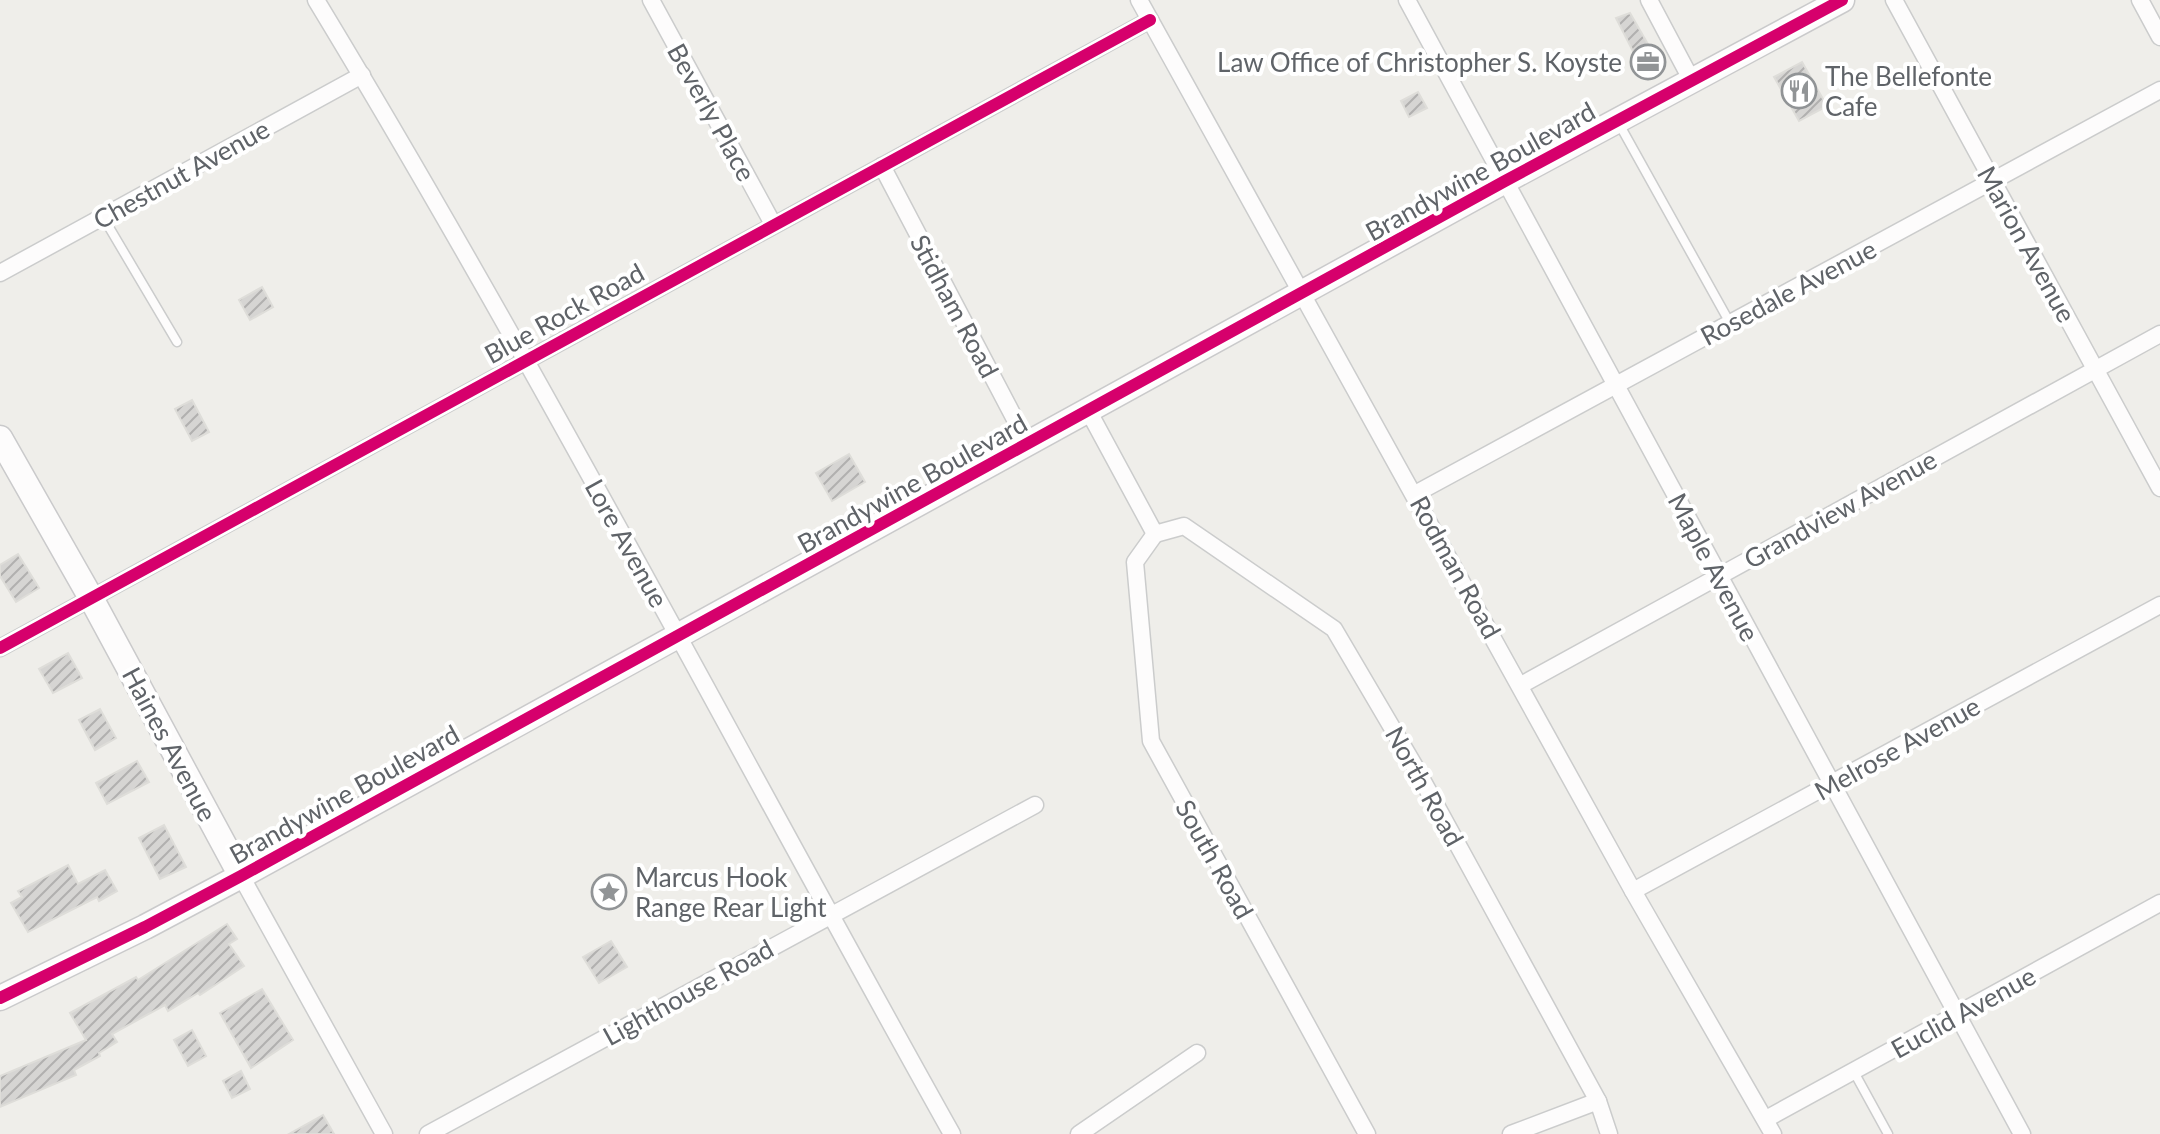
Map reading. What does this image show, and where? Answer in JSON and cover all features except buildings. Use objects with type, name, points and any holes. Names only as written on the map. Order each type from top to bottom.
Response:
[{"type":"street","name":"Lore Avenue","points":[[316,0],[527,359],[829,915],[952,1134]]},
{"type":"street","name":"Beverly Place","points":[[651,0],[773,224]]},
{"type":"street","name":"Rodman Road","points":[[1139,0],[1633,891],[1770,1127]]},
{"type":"street","name":"Maple Avenue","points":[[1407,0],[2022,1134]]},
{"type":"street","points":[[1649,0],[1692,81]]},
{"type":"street","name":"Brandywine Boulevard","points":[[0,998],[241,876],[1029,446],[1505,181],[1842,0]]},
{"type":"street","name":"Marion Avenue","points":[[1894,0],[2160,488]]},
{"type":"street","points":[[2140,0],[2160,36]]},
{"type":"street","name":"Blue Rock Road","points":[[0,648],[1150,20]]},
{"type":"street","name":"Chestnut Avenue","points":[[0,273],[362,75]]},
{"type":"street","name":"Rosedale Avenue","points":[[1415,494],[2160,90]]},
{"type":"street","name":"Stidham Road","points":[[882,166],[1029,446]]},
{"type":"street","name":"Grandview Avenue","points":[[1521,685],[2160,334]]},
{"type":"street","points":[[1089,412],[1155,534]]},
{"type":"street","name":"Haines Avenue","points":[[0,438],[384,1134]]},
{"type":"street","name":"North Road","points":[[1155,534],[1184,526],[1334,629],[1414,765],[1598,1101],[1609,1134]]},
{"type":"street","name":"South Road","points":[[1155,534],[1135,562],[1151,741],[1367,1134]]},
{"type":"street","name":"Melrose Avenue","points":[[1633,891],[2160,605]]},
{"type":"street","name":"Lighthouse Road","points":[[428,1134],[1035,805]]},
{"type":"street","name":"Euclid Avenue","points":[[1770,1127],[1854,1072],[2160,903]]},
{"type":"street","points":[[1079,1134],[1197,1053]]},
{"type":"street","points":[[1511,1134],[1598,1101]]},
{"type":"lane","points":[[1617,122],[1730,323]]},
{"type":"lane","points":[[103,217],[177,342]]},
{"type":"lane","points":[[1854,1072],[1888,1134]]},
{"type":"cycle path","points":[[0,998],[241,876],[1505,181],[1842,0]]},
{"type":"cycle path","points":[[0,648],[1150,20]]},
{"type":"place","name":"Law Office of Christopher S. Koyste","points":[[1648,62]]},
{"type":"place","name":"The Bellefonte Cafe","points":[[1799,91]]},
{"type":"place","name":"Marcus Hook Range Rear Light","points":[[609,892]]}]
